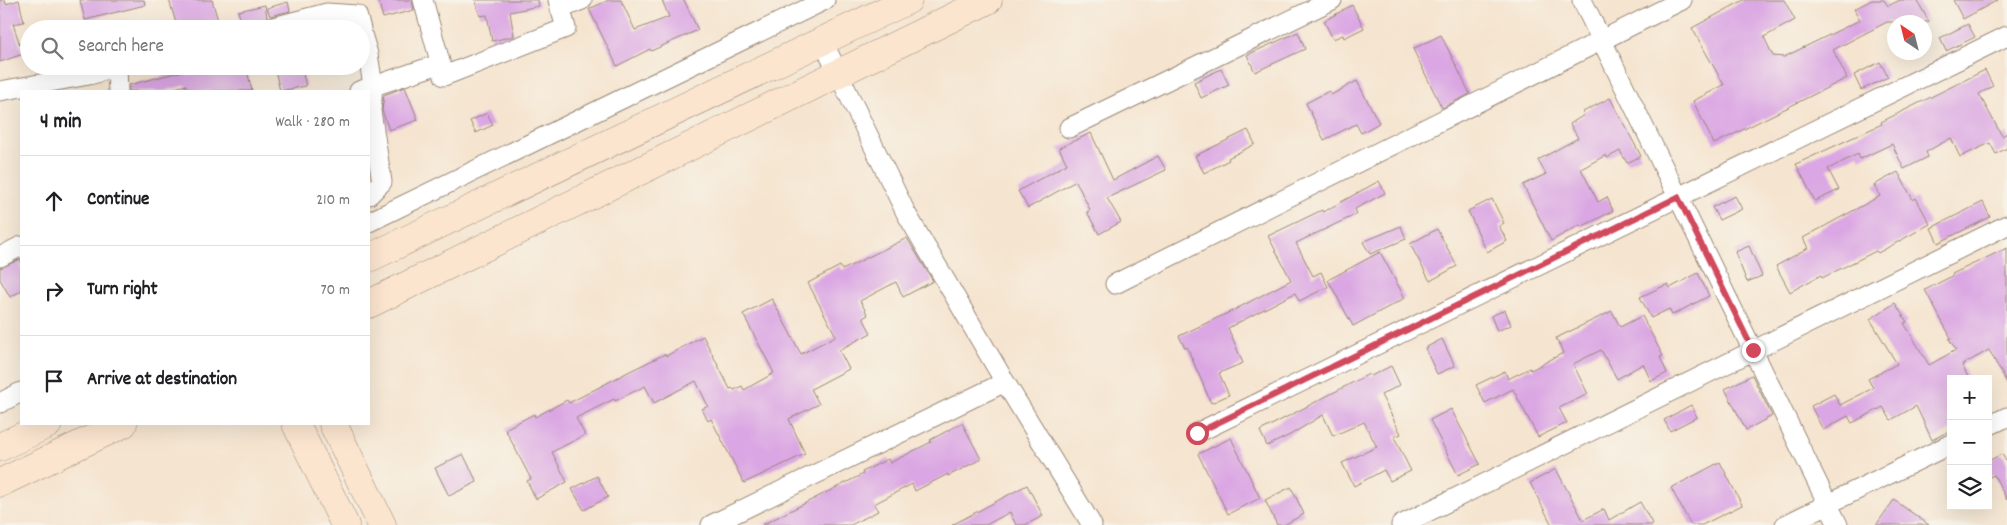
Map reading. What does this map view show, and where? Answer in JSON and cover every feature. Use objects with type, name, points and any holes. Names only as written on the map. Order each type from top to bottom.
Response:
[{"type":"main road","points":[[370,258],[908,0]]},
{"type":"main road","points":[[370,304],[988,0]]},
{"type":"main road","points":[[0,447],[46,425]]},
{"type":"main road","points":[[0,483],[121,425]]},
{"type":"main road","points":[[296,425],[345,525]]},
{"type":"main road","points":[[333,425],[382,525]]},
{"type":"street","points":[[423,0],[439,64],[444,76],[566,28],[559,5],[582,0]]},
{"type":"street","points":[[1069,128],[1332,0]]},
{"type":"street","points":[[1582,0],[1838,525]]},
{"type":"street","points":[[1115,284],[1682,0]]},
{"type":"street","points":[[370,222],[813,3]]},
{"type":"street","points":[[300,20],[327,13],[357,19]]},
{"type":"street","points":[[1197,433],[2007,36]]},
{"type":"street","points":[[823,42],[906,213],[1005,382],[1092,525]]},
{"type":"street","points":[[367,75],[366,88],[439,64]]},
{"type":"street","points":[[0,91],[89,75]]},
{"type":"street","points":[[118,90],[119,75]]},
{"type":"street","points":[[370,106],[382,182],[370,194]]},
{"type":"street","points":[[1401,525],[2007,226]]},
{"type":"street","points":[[0,257],[20,247]]},
{"type":"street","points":[[711,525],[1005,382]]},
{"type":"street","points":[[0,403],[20,393]]},
{"type":"street","points":[[1992,424],[2007,417]]},
{"type":"street","points":[[1785,525],[1947,446]]},
{"type":"building","points":[[0,0],[5,0],[6,4],[19,0],[24,20],[13,24],[20,45],[20,55],[0,62]]},
{"type":"building","points":[[80,0],[144,0],[145,5],[85,20]]},
{"type":"building","points":[[169,0],[212,0],[218,20],[175,20]]},
{"type":"building","points":[[378,0],[412,0],[414,10],[383,18]]},
{"type":"building","points":[[475,0],[538,0],[539,6],[510,12],[514,36],[492,41],[487,15],[480,16]]},
{"type":"building","points":[[609,0],[621,0],[635,30],[669,17],[662,0],[684,0],[698,30],[651,51],[650,49],[617,66],[589,9]]},
{"type":"building","points":[[1744,0],[1784,0],[1795,20],[1764,37],[1773,56],[1784,57],[1860,20],[1854,9],[1872,0],[1884,0],[1888,6],[1900,0],[1917,0],[1925,15],[1887,15],[1887,22],[1833,50],[1847,78],[1714,144],[1693,101],[1724,85],[1692,28]]},
{"type":"building","points":[[1953,0],[1998,0],[1963,19]]},
{"type":"building","points":[[288,2],[290,11],[270,16],[267,8]]},
{"type":"building","points":[[265,5],[267,17],[262,20],[241,20],[238,11]]},
{"type":"building","points":[[1352,5],[1364,28],[1344,38],[1343,35],[1333,39],[1324,21]]},
{"type":"building","points":[[1968,24],[1975,37],[1946,51],[1940,38]]},
{"type":"building","points":[[1298,32],[1305,49],[1255,72],[1247,55]]},
{"type":"building","points":[[1441,35],[1470,94],[1442,108],[1413,49]]},
{"type":"building","points":[[1880,62],[1888,77],[1861,90],[1854,75]]},
{"type":"building","points":[[1221,69],[1229,85],[1201,98],[1194,82]]},
{"type":"building","points":[[1985,70],[1993,86],[1979,94],[2002,136],[2007,133],[2007,148],[1996,154],[1990,143],[1960,157],[1951,138],[1926,152],[1928,157],[1904,169],[1892,144],[1860,159],[1858,154],[1828,169],[1839,190],[1815,201],[1796,164],[1882,124],[1881,122]]},
{"type":"building","points":[[167,75],[248,75],[252,90],[186,90],[186,85],[168,90],[129,90],[129,85]]},
{"type":"building","points":[[276,75],[303,75],[306,86],[280,90]]},
{"type":"building","points":[[1357,81],[1379,123],[1361,133],[1356,124],[1324,140],[1306,103],[1329,91],[1331,95]]},
{"type":"building","points":[[405,87],[418,120],[389,130],[382,110],[384,95]]},
{"type":"building","points":[[1610,98],[1641,156],[1627,163],[1620,151],[1607,158],[1606,155],[1581,169],[1598,202],[1607,197],[1613,211],[1581,227],[1580,225],[1551,241],[1523,185],[1546,174],[1538,160],[1578,138],[1570,124],[1584,115],[1583,112]]},
{"type":"building","points":[[487,113],[493,125],[476,133],[470,121]]},
{"type":"building","points":[[1248,130],[1255,144],[1204,173],[1195,156]]},
{"type":"building","points":[[1091,133],[1113,180],[1158,156],[1166,170],[1107,198],[1121,222],[1099,234],[1087,212],[1090,210],[1076,181],[1028,208],[1018,191],[1067,164],[1059,148]]},
{"type":"building","points":[[1898,172],[1913,200],[1916,198],[1930,224],[1878,253],[1876,251],[1822,278],[1821,275],[1790,292],[1776,266],[1808,248],[1803,238],[1880,196],[1874,185]]},
{"type":"building","points":[[1379,181],[1385,193],[1355,209],[1357,214],[1296,243],[1313,276],[1321,272],[1328,287],[1299,301],[1295,293],[1228,328],[1243,363],[1219,373],[1229,395],[1211,403],[1187,347],[1185,348],[1179,336],[1291,280],[1268,236],[1322,210],[1323,212]]},
{"type":"building","points":[[1735,196],[1742,209],[1719,220],[1712,207]]},
{"type":"building","points":[[1492,199],[1504,223],[1499,226],[1507,241],[1487,252],[1468,211]]},
{"type":"building","points":[[1983,202],[1990,217],[1938,243],[1931,228]]},
{"type":"building","points":[[1401,226],[1406,239],[1370,254],[1363,242]]},
{"type":"building","points":[[1437,229],[1457,266],[1430,281],[1410,244]]},
{"type":"building","points":[[907,238],[933,281],[903,297],[896,282],[860,301],[868,315],[863,318],[871,333],[839,350],[849,369],[811,389],[819,404],[789,419],[805,454],[744,483],[711,419],[708,421],[702,409],[708,406],[696,381],[654,403],[645,386],[576,418],[585,435],[552,452],[567,482],[536,499],[527,481],[531,479],[505,429],[534,414],[535,417],[567,400],[569,403],[703,336],[730,389],[734,390],[742,386],[744,390],[774,373],[743,314],[772,299],[801,354],[836,336],[808,283],[840,266],[842,270]]},
{"type":"building","points":[[1749,246],[1762,276],[1747,282],[1735,252]]},
{"type":"building","points":[[2007,248],[2007,383],[1989,350],[1962,365],[1967,375],[1947,375],[1947,432],[1932,440],[1916,406],[1891,420],[1883,407],[1852,423],[1848,416],[1823,430],[1811,406],[1834,394],[1840,405],[1873,388],[1868,379],[1897,364],[1870,319],[1895,303],[1907,322],[1904,323],[1929,365],[1956,350],[1925,290],[1952,276],[1952,274]]},
{"type":"building","points":[[1380,252],[1405,298],[1353,326],[1328,280]]},
{"type":"building","points":[[20,259],[20,292],[10,297],[0,279],[0,268]]},
{"type":"building","points":[[1698,273],[1709,296],[1672,315],[1669,309],[1651,318],[1640,297],[1668,284],[1670,288]]},
{"type":"building","points":[[1505,310],[1511,325],[1497,331],[1491,316]]},
{"type":"building","points":[[1612,311],[1620,327],[1642,316],[1663,356],[1660,357],[1667,373],[1651,381],[1643,364],[1617,379],[1601,350],[1573,364],[1588,394],[1559,408],[1567,423],[1538,437],[1513,389],[1485,403],[1476,385],[1505,371],[1508,379],[1530,368],[1531,370],[1563,353],[1556,338]]},
{"type":"building","points":[[1442,339],[1455,366],[1437,374],[1425,348]]},
{"type":"building","points":[[1391,366],[1400,385],[1381,395],[1401,434],[1394,437],[1411,471],[1390,481],[1384,470],[1354,486],[1342,463],[1377,447],[1364,422],[1333,436],[1323,415],[1290,435],[1267,446],[1260,431],[1369,374],[1371,376]]},
{"type":"building","points":[[1752,375],[1772,416],[1746,430],[1725,389]]},
{"type":"building","points":[[1691,405],[1697,417],[1670,431],[1664,420]]},
{"type":"building","points":[[1451,409],[1480,464],[1458,475],[1430,420]]},
{"type":"building","points":[[962,423],[981,459],[948,476],[948,474],[915,491],[912,484],[874,504],[878,511],[851,525],[762,525],[863,474],[862,472],[888,459],[890,463],[931,442],[930,440]]},
{"type":"building","points":[[1231,438],[1260,498],[1228,514],[1198,454]]},
{"type":"building","points":[[463,454],[477,482],[449,496],[435,468]]},
{"type":"building","points":[[2002,454],[2007,463],[2007,500],[1994,475],[1992,476],[1992,459]]},
{"type":"building","points":[[1720,462],[1742,505],[1702,525],[1691,525],[1671,488]]},
{"type":"building","points":[[1556,469],[1583,520],[1604,509],[1609,520],[1640,502],[1653,525],[1552,525],[1530,483]]},
{"type":"building","points":[[597,476],[608,497],[584,510],[572,489]]},
{"type":"building","points":[[1027,485],[1043,516],[1025,525],[1016,525],[1010,512],[986,525],[952,525]]},
{"type":"building","points":[[1291,487],[1304,514],[1284,525],[1277,525],[1265,500]]},
{"type":"building","points":[[1894,500],[1929,525],[1876,525]]},
{"type":"route","points":[[1197,433],[1678,197],[1753,350]]}]
